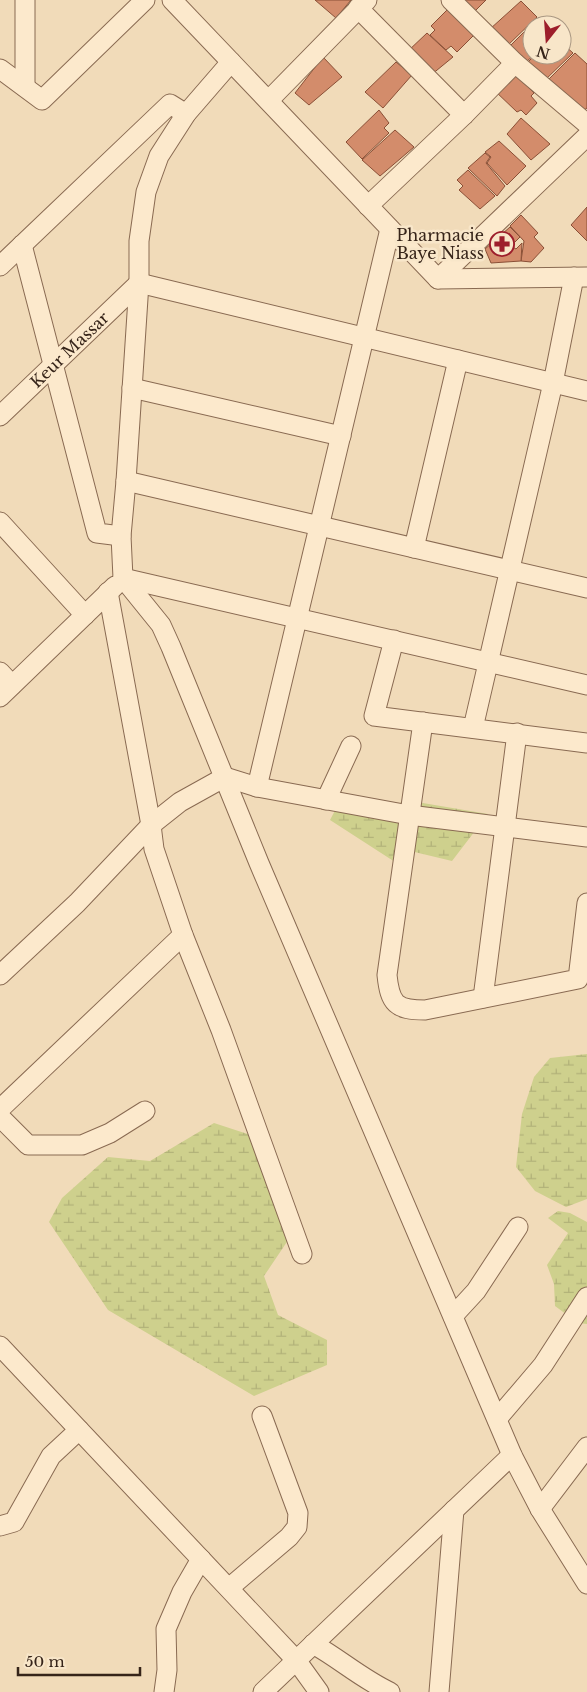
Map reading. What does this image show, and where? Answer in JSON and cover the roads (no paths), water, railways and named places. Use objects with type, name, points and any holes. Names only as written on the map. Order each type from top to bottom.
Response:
[{"type":"street","points":[[24,87],[25,0]]},
{"type":"street","points":[[0,68],[42,100],[145,0]]},
{"type":"street","points":[[172,0],[438,279],[580,277],[552,383],[473,728]]},
{"type":"street","points":[[451,0],[514,63],[587,124]]},
{"type":"street","points":[[269,100],[362,4],[464,115]]},
{"type":"street","points":[[231,62],[186,114],[159,156],[146,192],[139,241],[139,283],[121,536],[123,578],[160,625],[172,647],[259,863],[512,1455],[540,1509],[587,1584]]},
{"type":"street","points":[[368,206],[464,115],[514,63]]},
{"type":"street","points":[[0,266],[170,104],[186,114]]},
{"type":"street","points":[[438,279],[587,136]]},
{"type":"street","points":[[258,787],[390,229]]},
{"type":"street","points":[[22,245],[97,533],[121,536]]},
{"type":"street","points":[[139,283],[587,391]]},
{"type":"street","name":"Keur Massar","points":[[0,416],[139,283]]},
{"type":"street","points":[[414,548],[458,360]]},
{"type":"street","points":[[132,388],[341,436]]},
{"type":"street","points":[[126,481],[587,588]]},
{"type":"street","points":[[0,522],[85,615]]},
{"type":"street","points":[[123,578],[587,685]]},
{"type":"street","points":[[4,685],[85,615],[123,578]]},
{"type":"street","points":[[108,592],[154,849],[183,935],[221,1030],[302,1254]]},
{"type":"street","points":[[394,640],[374,716],[587,743]]},
{"type":"street","points":[[423,722],[387,975],[389,992],[399,1007],[408,1010],[425,1010],[578,979],[587,903]]},
{"type":"street","points":[[484,998],[517,734]]},
{"type":"street","points":[[326,800],[351,746]]},
{"type":"street","points":[[3,966],[77,903],[151,825],[180,802],[225,777],[258,787],[409,815],[587,837]]},
{"type":"street","points":[[0,1109],[183,935]]},
{"type":"street","points":[[0,1117],[28,1145],[82,1145],[110,1133],[144,1112]]},
{"type":"street","points":[[452,1316],[476,1291],[518,1227]]},
{"type":"street","points":[[497,1419],[543,1364],[587,1297]]},
{"type":"street","points":[[0,1346],[296,1660],[319,1692]]},
{"type":"street","points":[[229,1588],[289,1537],[297,1527],[298,1513],[262,1416]]},
{"type":"street","points":[[0,1526],[14,1522],[51,1456],[79,1430]]},
{"type":"street","points":[[540,1509],[587,1447]]},
{"type":"street","points":[[263,1692],[512,1455]]},
{"type":"street","points":[[438,1692],[454,1510]]},
{"type":"street","points":[[164,1692],[167,1670],[166,1629],[182,1592],[201,1559]]},
{"type":"street","points":[[313,1644],[333,1655],[373,1684],[390,1692]]},
{"type":"place","name":"Pharmacie Baye Niass","points":[[502,244]]}]
